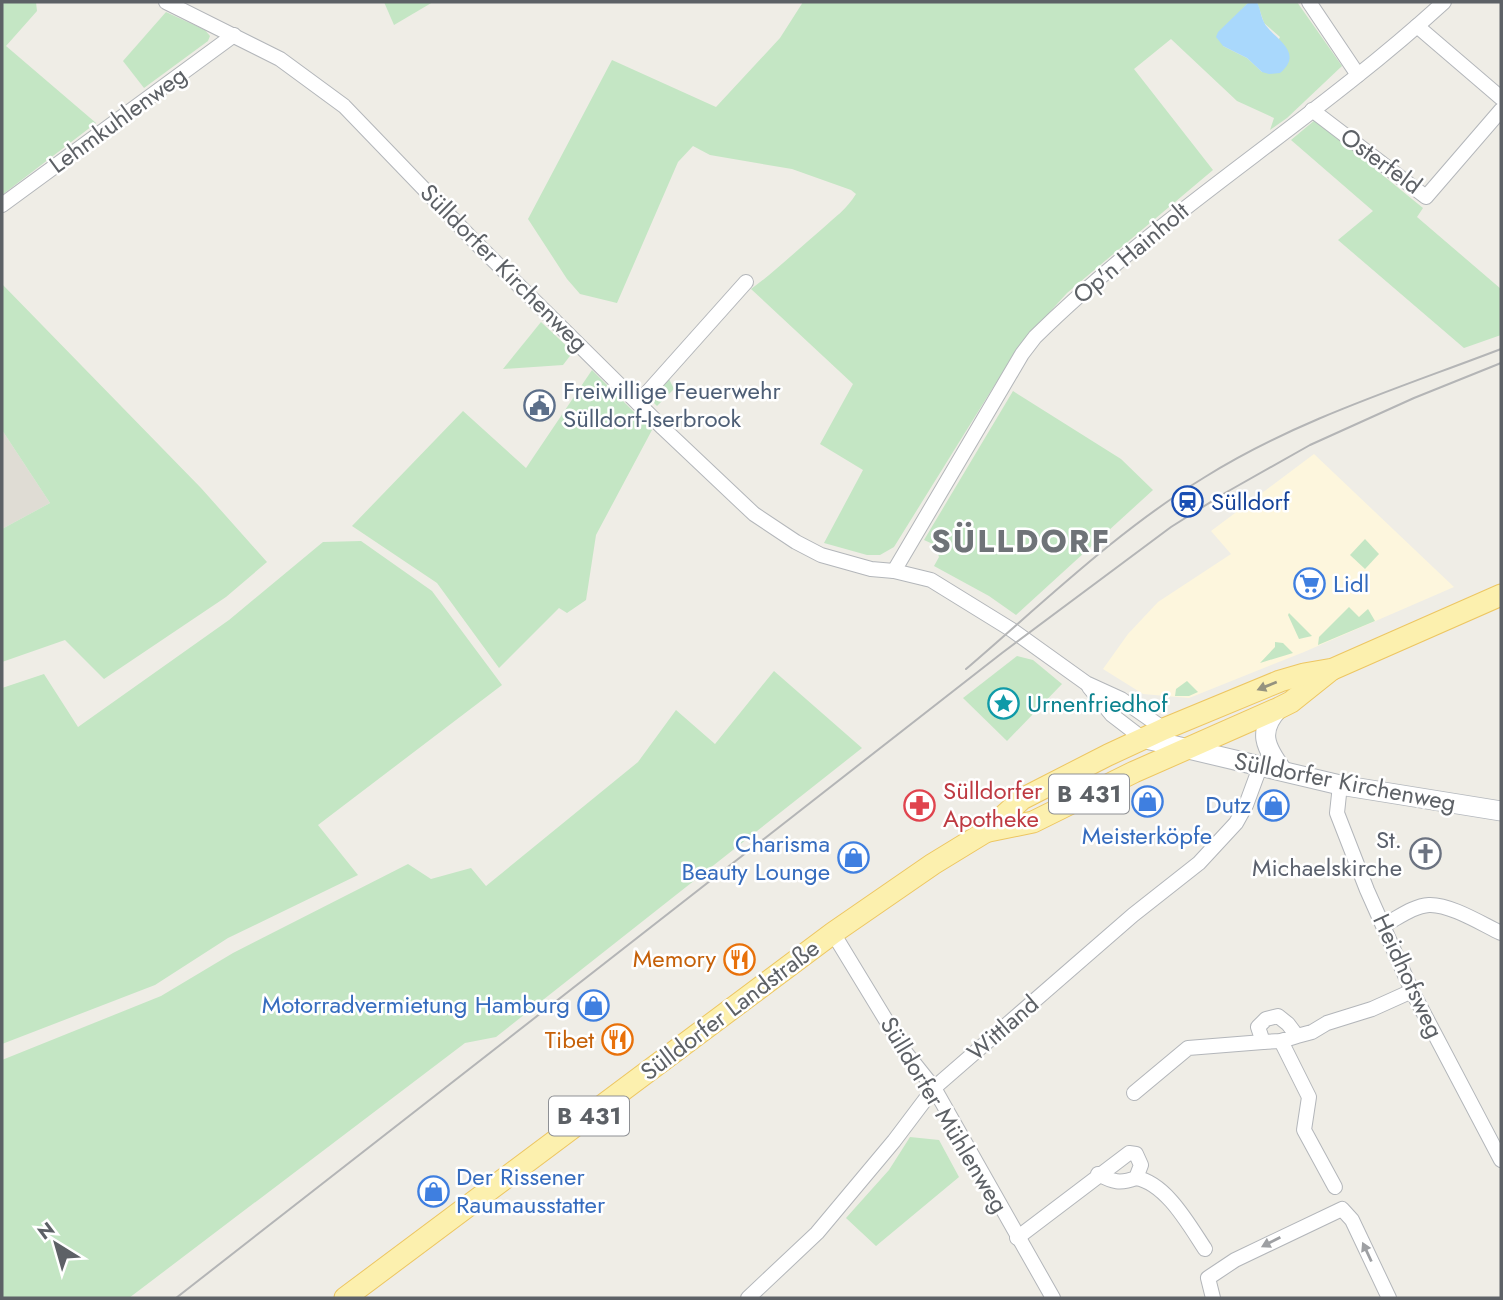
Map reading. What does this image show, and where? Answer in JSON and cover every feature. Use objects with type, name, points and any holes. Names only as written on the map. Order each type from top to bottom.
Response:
[{"type":"main road","name":"Sülldorfer Landstraße","points":[[345,1298],[833,933],[986,831],[1022,800],[1142,738],[1280,681],[1333,669],[1501,595]]},
{"type":"main road","name":"Sülldorfer Landstraße","points":[[986,831],[1033,822],[1128,775],[1279,708],[1291,702],[1333,669]]},
{"type":"street","name":"Sülldorfer Kirchenweg","points":[[166,2],[280,59],[344,106],[470,237],[732,495],[787,536],[821,555],[871,569],[894,571],[931,580],[1012,630],[1086,683],[1121,699],[1189,748]]},
{"type":"street","points":[[1309,2],[1358,75]]},
{"type":"street","name":"Op'n Hainholt","points":[[894,571],[1022,354],[1035,337],[1143,242],[1358,75],[1444,2]]},
{"type":"street","points":[[1417,26],[1501,98]]},
{"type":"street","name":"Lehmkuhlenweg","points":[[2,205],[234,35]]},
{"type":"street","name":"Osterfeld","points":[[1312,110],[1426,197],[1501,110]]},
{"type":"street","points":[[638,403],[746,282]]},
{"type":"street","name":"Sülldorfer Kirchenweg","points":[[1086,683],[1112,715],[1142,738],[1340,785],[1501,811]]},
{"type":"street","points":[[1279,708],[1267,724],[1265,736],[1270,753],[1282,770]]},
{"type":"street","name":"Wittland","points":[[748,1298],[817,1233],[894,1141],[934,1088],[1133,915],[1199,863],[1236,823],[1246,805],[1260,766]]},
{"type":"street","name":"Heidhofsweg","points":[[1340,785],[1337,813],[1341,828],[1412,991],[1501,1160]]},
{"type":"street","points":[[1384,925],[1416,908],[1444,906],[1501,933]]},
{"type":"street","name":"Sülldorfer Mühlenweg","points":[[833,933],[906,1053],[934,1088],[1053,1298]]},
{"type":"street","points":[[1134,1093],[1188,1048],[1281,1041],[1297,1037],[1326,1023],[1372,1009],[1412,991]]},
{"type":"street","points":[[1263,1042],[1258,1027],[1266,1019],[1278,1016],[1297,1037]]},
{"type":"street","points":[[1281,1041],[1309,1097],[1304,1130],[1335,1186]]},
{"type":"street","points":[[1017,1238],[1129,1153],[1136,1154],[1141,1165],[1136,1178]]},
{"type":"street","points":[[1098,1174],[1115,1183],[1136,1178],[1149,1180],[1177,1208],[1205,1248]]},
{"type":"street","points":[[1213,1298],[1208,1278],[1235,1260],[1342,1209],[1352,1220],[1389,1298]]},
{"type":"shaded area","points":[[2,430],[50,503],[2,529]]},
{"type":"shaded area","points":[[1314,454],[1454,587],[1189,698],[1143,694],[1103,669],[1128,634],[1158,602],[1231,554],[1211,531]]},
{"type":"green space","points":[[2,2],[36,2],[37,11],[6,46],[96,123],[2,195]]},
{"type":"green space","points":[[384,2],[433,2],[394,25]]},
{"type":"green space","points":[[803,2],[1249,2],[1236,16],[1223,46],[1247,58],[1262,72],[1280,37],[1264,23],[1257,2],[1297,2],[1342,66],[1287,118],[1270,130],[1274,118],[1237,101],[1171,39],[1134,69],[1213,170],[1067,293],[1029,335],[994,386],[894,547],[880,555],[867,555],[824,543],[863,470],[820,444],[853,384],[751,289],[841,213],[856,194],[792,169],[710,155],[693,146],[678,162],[617,303],[580,294],[567,279],[528,219],[612,60],[716,107],[780,38]]},
{"type":"green space","points":[[166,12],[205,30],[210,36],[208,41],[144,88],[123,61]]},
{"type":"green space","points":[[1315,120],[1423,208],[1417,217],[1501,289],[1501,335],[1464,348],[1338,240],[1373,211],[1291,140]]},
{"type":"green space","points":[[2,284],[201,488],[267,562],[226,597],[104,679],[65,640],[2,662],[2,529],[50,503],[2,430]]},
{"type":"green space","points":[[541,322],[573,352],[563,365],[503,369]]},
{"type":"green space","points":[[592,370],[652,430],[596,535],[586,600],[567,613],[559,608],[499,668],[437,583],[352,526],[463,411],[526,468]]},
{"type":"green space","points":[[668,377],[674,389],[657,406],[649,398]]},
{"type":"green space","points":[[1013,391],[1121,459],[1153,490],[1016,615],[989,596],[934,566],[939,557],[935,545],[924,540]]},
{"type":"green space","points":[[1365,539],[1379,554],[1365,569],[1350,555]]},
{"type":"green space","points":[[361,541],[432,591],[502,685],[318,825],[358,875],[228,938],[155,985],[2,1044],[2,688],[44,674],[78,727],[229,620],[323,542]]},
{"type":"green space","points":[[1349,607],[1359,617],[1368,609],[1375,621],[1318,645],[1319,637]]},
{"type":"green space","points":[[1289,613],[1312,636],[1299,639]]},
{"type":"green space","points":[[1275,642],[1283,643],[1293,653],[1260,663],[1275,647]]},
{"type":"green space","points":[[1017,656],[1033,660],[1062,684],[1007,741],[963,698]]},
{"type":"green space","points":[[774,671],[862,748],[496,1037],[465,1043],[129,1298],[2,1298],[2,1060],[161,996],[233,953],[408,864],[431,879],[471,868],[486,886],[638,762],[676,710],[715,744]]},
{"type":"green space","points":[[1187,681],[1198,692],[1189,696],[1175,696],[1176,689]]},
{"type":"green space","points":[[910,1137],[939,1140],[959,1177],[876,1246],[846,1218],[889,1170]]},
{"type":"water","points":[[1249,2],[1257,2],[1262,19],[1287,48],[1289,60],[1280,73],[1262,72],[1247,58],[1223,46],[1216,37]]},
{"type":"tram line","points":[[966,669],[1111,544],[1205,477],[1313,421],[1501,349]]},
{"type":"tram line","points":[[176,1298],[1002,653],[1171,527],[1310,445],[1414,398],[1501,363]]},
{"type":"place","name":"Freiwillige Feuerwehr Sülldorf-Iserbrook","points":[[540,405]]},
{"type":"place","name":"Sülldorf","points":[[1188,502]]},
{"type":"place","name":"Lidl","points":[[1310,584]]},
{"type":"place","name":"Urnenfriedhof","points":[[1004,704]]},
{"type":"place","name":"Meisterköpfe","points":[[1147,802]]},
{"type":"place","name":"Sülldorfer Apotheke","points":[[920,805]]},
{"type":"place","name":"Dutz","points":[[1274,805]]},
{"type":"place","name":"St. Michaelskirche","points":[[1425,854]]},
{"type":"place","name":"Charisma Beauty Lounge","points":[[853,858]]},
{"type":"place","name":"Memory","points":[[739,959]]},
{"type":"place","name":"Motorradvermietung Hamburg","points":[[593,1005]]},
{"type":"place","name":"Tibet","points":[[617,1040]]},
{"type":"place","name":"Der Rissener Raumausstatter","points":[[433,1191]]},
{"type":"district","name":"SÜLLDORF","points":[[1021,541]]}]
